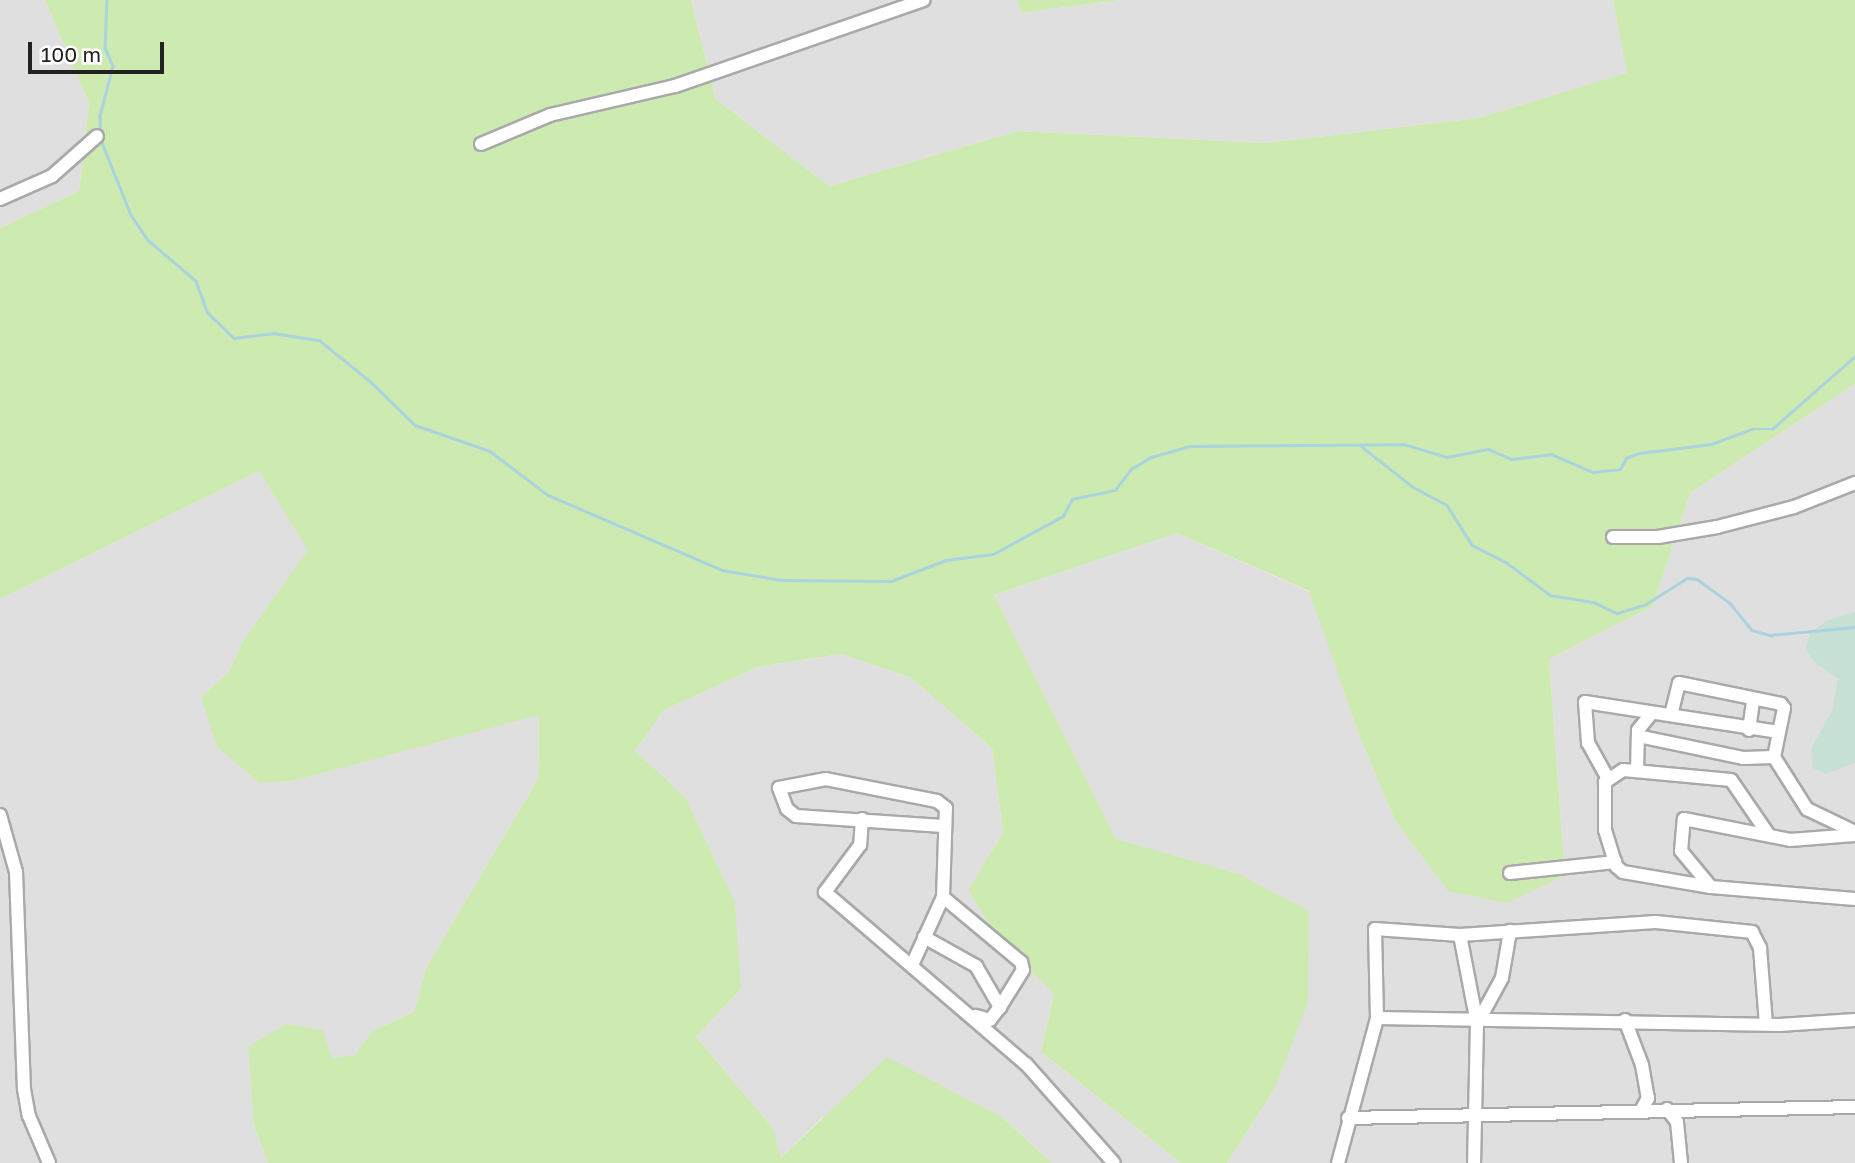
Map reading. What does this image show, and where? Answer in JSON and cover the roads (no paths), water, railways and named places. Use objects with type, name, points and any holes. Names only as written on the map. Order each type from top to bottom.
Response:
[{"type":"street","points":[[481,144],[550,115],[675,86],[924,0]]},
{"type":"street","points":[[0,199],[52,176],[97,136]]},
{"type":"street","points":[[1613,537],[1658,537],[1717,527],[1794,507],[1855,483]]},
{"type":"street","points":[[1671,715],[1679,683],[1753,701],[1784,705],[1774,757],[1807,809],[1855,833]]},
{"type":"street","points":[[1779,732],[1749,730],[1589,701],[1583,705],[1588,743],[1607,777],[1604,823],[1615,862],[1623,872],[1711,887],[1855,899]]},
{"type":"street","points":[[1749,730],[1753,701]]},
{"type":"street","points":[[1637,771],[1638,736],[1652,713]]},
{"type":"street","points":[[1638,736],[1743,758],[1774,757]]},
{"type":"street","points":[[1731,780],[1743,758]]},
{"type":"street","points":[[1607,777],[1623,770],[1731,780]]},
{"type":"street","points":[[912,965],[943,897],[943,826],[946,808],[937,801],[826,779],[779,788],[787,809],[796,816],[943,826]]},
{"type":"street","points":[[1731,780],[1768,834]]},
{"type":"street","points":[[0,815],[16,872],[24,1089],[29,1116],[49,1163]]},
{"type":"street","points":[[862,819],[860,845],[825,892],[969,1013],[1053,1091],[1114,1163]]},
{"type":"street","points":[[1711,887],[1681,851],[1682,821],[1790,840],[1855,833]]},
{"type":"street","points":[[1510,873],[1615,862]]},
{"type":"street","points":[[943,897],[1021,962],[1023,970],[990,1020],[969,1013]]},
{"type":"street","points":[[1338,1163],[1348,1118],[1370,1057],[1377,1018],[1375,929],[1460,935],[1656,922],[1752,932],[1760,948],[1766,1024]]},
{"type":"street","points":[[1477,1023],[1502,978],[1510,931]]},
{"type":"street","points":[[1460,935],[1477,1023],[1474,1163]]},
{"type":"street","points":[[924,937],[976,966],[1000,1007]]},
{"type":"street","points":[[1377,1018],[1477,1023],[1538,1017],[1766,1024],[1855,1020]]},
{"type":"street","points":[[1625,1020],[1642,1065],[1648,1097],[1642,1109]]},
{"type":"street","points":[[1348,1118],[1574,1116],[1642,1109],[1855,1107]]},
{"type":"street","points":[[1667,1109],[1676,1122],[1681,1163]]},
{"type":"waterway","points":[[107,0],[105,48],[113,66],[100,116],[101,140],[131,215],[148,240],[196,281],[207,312],[234,338],[273,333],[319,340],[371,382],[415,425],[490,451],[548,495],[722,570],[781,580],[891,581],[946,560],[993,554],[1063,516],[1072,499],[1115,490],[1131,469],[1151,457],[1190,446],[1404,444],[1447,457],[1488,449],[1512,459],[1551,454],[1593,472],[1620,469],[1626,458],[1639,453],[1711,444],[1752,429],[1772,429],[1855,356]]},
{"type":"waterway","points":[[1361,446],[1413,487],[1447,505],[1472,545],[1506,562],[1550,595],[1593,602],[1617,613],[1646,604],[1687,578],[1697,579],[1730,603],[1752,630],[1770,635],[1855,627]]}]
